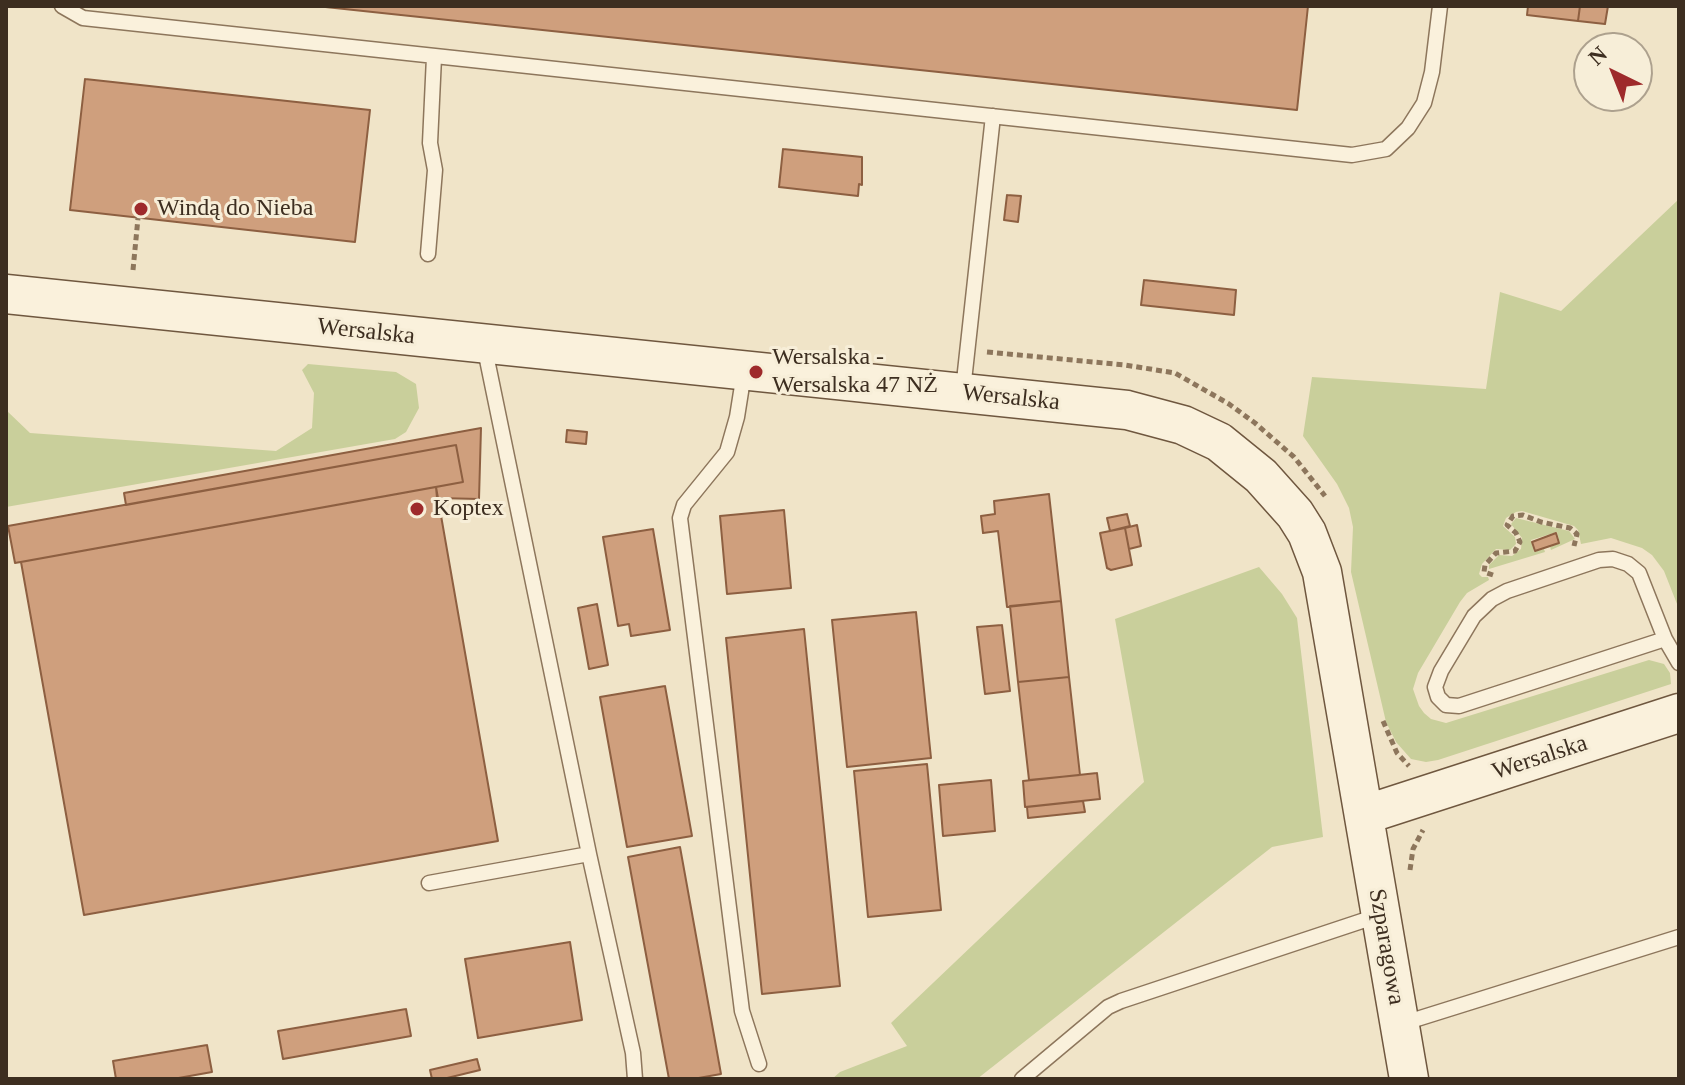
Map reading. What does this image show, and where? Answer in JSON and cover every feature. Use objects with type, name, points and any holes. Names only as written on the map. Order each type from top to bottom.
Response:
[{"type":"street","name":"Wersalska","points":[[6,294],[1127,410],[1165,419],[1219,442],[1281,496],[1307,533],[1322,572],[1364,815],[1679,713]]},
{"type":"street","name":"Szparagowa","points":[[1364,815],[1409,1079]]},
{"type":"lane","points":[[62,6],[83,18],[1352,155],[1386,149],[1408,128],[1424,103],[1432,72],[1440,6]]},
{"type":"lane","points":[[428,254],[435,170],[430,143],[434,57]]},
{"type":"lane","points":[[963,393],[993,116]]},
{"type":"lane","points":[[484,344],[633,1053],[635,1079]]},
{"type":"lane","points":[[745,370],[727,452],[684,505],[680,518],[742,1011],[759,1064]]},
{"type":"lane","points":[[1665,639],[1459,706],[1446,705],[1438,697],[1435,687],[1441,671],[1474,616],[1492,599],[1599,560],[1613,559],[1628,564],[1639,573],[1665,639],[1679,663]]},
{"type":"lane","points":[[429,883],[589,854]]},
{"type":"lane","points":[[1022,1079],[1108,1007],[1121,1001],[1381,915]]},
{"type":"lane","points":[[1400,1024],[1679,937]]},
{"type":"path","points":[[133,270],[138,218]]},
{"type":"path","points":[[1507,570],[1494,575],[1484,572],[1496,553],[1510,553],[1518,547],[1519,538],[1507,525],[1513,516],[1523,515],[1576,532],[1573,547],[1560,552]]},
{"type":"green space","points":[[1679,199],[1679,609],[1664,571],[1642,548],[1611,538],[1581,544],[1574,526],[1516,512],[1506,518],[1503,526],[1515,537],[1516,544],[1510,550],[1496,549],[1482,564],[1479,574],[1489,580],[1467,593],[1460,602],[1418,673],[1413,689],[1424,713],[1431,719],[1446,723],[1649,660],[1664,664],[1670,673],[1671,684],[1438,760],[1426,762],[1411,759],[1396,742],[1386,722],[1351,572],[1353,527],[1349,508],[1337,484],[1303,436],[1312,377],[1486,389],[1500,292],[1561,311]]},
{"type":"green space","points":[[308,364],[396,372],[416,384],[419,408],[406,432],[395,439],[6,507],[6,410],[30,433],[276,451],[312,428],[314,393],[302,370]]},
{"type":"green space","points":[[1516,518],[1569,531],[1575,539],[1551,550],[1550,547],[1560,543],[1557,532],[1531,540],[1534,552],[1544,549],[1545,552],[1489,569],[1499,555],[1512,556],[1521,549],[1522,538],[1511,524]]},
{"type":"green space","points":[[1259,567],[1297,618],[1323,837],[1272,847],[977,1079],[832,1079],[840,1072],[907,1046],[891,1023],[1144,782],[1115,619]]},
{"type":"building","points":[[316,6],[1308,6],[1297,110]]},
{"type":"building","points":[[1528,6],[1580,6],[1578,21],[1527,15]]},
{"type":"building","points":[[1580,6],[1608,6],[1605,24],[1578,21]]},
{"type":"building","points":[[85,79],[370,110],[355,242],[70,210]]},
{"type":"building","points":[[783,149],[862,157],[862,185],[859,184],[858,196],[779,187]]},
{"type":"building","points":[[1007,195],[1021,196],[1018,222],[1004,220]]},
{"type":"building","points":[[1144,280],[1236,290],[1234,315],[1141,305]]},
{"type":"building","points":[[481,428],[479,499],[437,498],[436,487],[463,482],[456,445],[126,505],[124,493]]},
{"type":"building","points":[[567,430],[587,432],[586,444],[566,442]]},
{"type":"building","points":[[456,445],[463,482],[15,563],[8,526]]},
{"type":"building","points":[[436,487],[498,841],[84,915],[21,562]]},
{"type":"building","points":[[1049,494],[1061,601],[1007,607],[998,531],[983,533],[981,516],[995,514],[994,501]]},
{"type":"building","points":[[784,510],[791,588],[727,594],[720,516]]},
{"type":"building","points":[[1127,514],[1130,526],[1110,531],[1107,518]]},
{"type":"building","points":[[1137,525],[1141,546],[1129,549],[1125,528]]},
{"type":"building","points":[[1125,528],[1132,565],[1111,570],[1107,568],[1100,533]]},
{"type":"building","points":[[653,529],[670,630],[631,636],[629,624],[618,626],[603,537]]},
{"type":"building","points":[[1556,533],[1559,543],[1535,551],[1532,542]]},
{"type":"building","points":[[1061,601],[1069,677],[1018,682],[1010,606]]},
{"type":"building","points":[[597,604],[608,665],[589,669],[578,608]]},
{"type":"building","points":[[916,612],[931,758],[847,767],[832,620]]},
{"type":"building","points":[[1002,625],[1010,691],[985,694],[977,627]]},
{"type":"building","points":[[804,629],[840,986],[762,994],[726,638]]},
{"type":"building","points":[[1069,677],[1080,775],[1029,780],[1018,682]]},
{"type":"building","points":[[665,686],[692,836],[627,847],[600,697]]},
{"type":"building","points":[[927,764],[941,910],[868,917],[854,771]]},
{"type":"building","points":[[1097,773],[1100,799],[1025,807],[1023,781]]},
{"type":"building","points":[[991,780],[995,831],[943,836],[939,785]]},
{"type":"building","points":[[1083,801],[1085,812],[1028,818],[1027,807]]},
{"type":"building","points":[[680,847],[721,1074],[693,1079],[669,1079],[628,857]]},
{"type":"building","points":[[570,942],[582,1020],[478,1038],[465,959]]},
{"type":"building","points":[[406,1009],[411,1036],[283,1059],[278,1031]]},
{"type":"building","points":[[207,1045],[212,1072],[173,1079],[116,1079],[113,1061]]},
{"type":"building","points":[[477,1059],[480,1070],[432,1079],[430,1070]]},
{"type":"place","name":"Windą do Nieba","points":[[141,209]]},
{"type":"place","name":"Wersalska - Wersalska 47 NŻ","points":[[756,372]]},
{"type":"place","name":"Koptex","points":[[417,509]]}]
